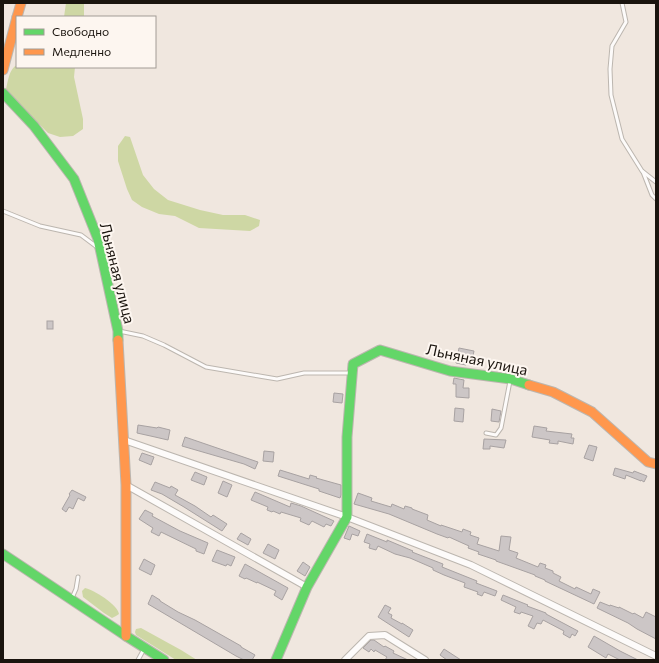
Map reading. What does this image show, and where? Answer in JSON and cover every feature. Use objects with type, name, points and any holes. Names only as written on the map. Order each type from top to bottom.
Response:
[{"type":"street","points":[[17,16],[21,3]]},
{"type":"street","points":[[3,70],[16,21]]},
{"type":"street","name":"Льняная улица","points":[[3,93],[34,126],[74,179],[98,239],[118,331],[126,485],[126,636]]},
{"type":"street","name":"Льняная улица","points":[[352,373],[353,364],[380,350],[450,371],[511,379],[553,392],[592,412],[648,462],[656,464]]},
{"type":"street","points":[[276,660],[307,587],[347,517],[347,437],[352,373]]},
{"type":"street","points":[[124,440],[347,517],[471,565],[656,656]]},
{"type":"street","points":[[126,485],[307,587]]},
{"type":"street","points":[[3,554],[164,660]]},
{"type":"street","points":[[345,660],[369,636],[384,634],[425,660]]},
{"type":"lane","points":[[622,3],[626,22],[612,46],[610,95],[622,139],[642,171],[652,195],[656,199]]},
{"type":"lane","points":[[642,171],[656,182]]},
{"type":"lane","points":[[3,211],[40,226],[81,235],[100,249]]},
{"type":"lane","points":[[118,331],[143,336],[206,367],[278,379],[304,372],[352,373]]},
{"type":"lane","points":[[486,433],[496,435],[501,428],[511,379]]},
{"type":"lane","points":[[71,599],[76,588],[78,577]]},
{"type":"lane","points":[[138,660],[144,648]]},
{"type":"green space","points":[[66,3],[84,3],[84,16],[64,16]]},
{"type":"green space","points":[[16,66],[16,68],[75,68],[74,77],[83,119],[83,129],[73,136],[60,137],[48,133],[10,95],[6,89],[8,79]]},
{"type":"green space","points":[[125,136],[130,137],[143,175],[154,189],[168,200],[200,210],[223,215],[245,215],[260,220],[259,226],[250,231],[199,228],[175,216],[159,214],[142,207],[132,200],[118,161],[118,146]]},
{"type":"green space","points":[[85,588],[99,594],[110,602],[119,614],[112,618],[83,597],[82,591]]},
{"type":"green space","points":[[141,628],[197,660],[176,660],[136,635],[136,629]]},
{"type":"building","points":[[47,321],[53,321],[53,329],[47,329]]},
{"type":"building","points":[[459,348],[474,351],[472,360],[467,359],[466,365],[456,363]]},
{"type":"building","points":[[454,378],[464,380],[463,388],[469,388],[469,398],[456,397],[456,384],[453,384]]},
{"type":"building","points":[[334,393],[343,394],[342,403],[333,402]]},
{"type":"building","points":[[455,408],[464,409],[463,422],[454,421]]},
{"type":"building","points":[[492,409],[501,411],[499,422],[491,421]]},
{"type":"building","points":[[138,425],[170,430],[168,440],[137,433]]},
{"type":"building","points":[[534,426],[547,428],[546,431],[572,434],[571,438],[574,438],[573,444],[558,441],[558,444],[549,443],[550,440],[532,437]]},
{"type":"building","points":[[185,437],[258,462],[255,469],[244,464],[182,446]]},
{"type":"building","points":[[484,439],[506,440],[504,448],[490,446],[490,449],[483,449]]},
{"type":"building","points":[[589,445],[597,447],[593,461],[584,458]]},
{"type":"building","points":[[264,451],[274,452],[273,462],[263,461]]},
{"type":"building","points":[[142,453],[154,457],[151,465],[139,460]]},
{"type":"building","points":[[615,468],[633,473],[634,471],[647,476],[644,482],[626,475],[625,479],[613,475]]},
{"type":"building","points":[[280,470],[309,479],[310,475],[341,485],[340,498],[319,491],[319,489],[278,476]]},
{"type":"building","points":[[195,472],[207,477],[204,485],[191,480]]},
{"type":"building","points":[[223,481],[232,485],[227,497],[218,493]]},
{"type":"building","points":[[155,482],[170,488],[171,486],[178,490],[175,495],[211,517],[213,515],[227,524],[222,531],[162,494],[151,490]]},
{"type":"building","points":[[72,490],[86,497],[84,501],[78,498],[73,509],[69,507],[66,512],[62,509]]},
{"type":"building","points":[[255,492],[290,507],[291,503],[301,506],[334,521],[331,526],[326,524],[324,527],[312,521],[309,525],[300,521],[301,518],[281,512],[280,514],[273,511],[272,512],[267,510],[268,507],[251,500]]},
{"type":"building","points":[[358,493],[372,498],[371,501],[391,507],[392,504],[404,509],[405,506],[412,508],[428,515],[427,520],[441,526],[462,532],[463,529],[471,532],[470,535],[479,538],[477,544],[499,551],[501,536],[511,537],[509,550],[518,553],[516,558],[538,567],[540,563],[546,565],[545,568],[553,571],[553,573],[561,577],[559,581],[575,589],[576,587],[591,594],[593,589],[600,592],[594,604],[535,575],[478,554],[479,552],[468,548],[469,546],[449,537],[448,538],[437,534],[389,514],[354,504]]},
{"type":"building","points":[[145,510],[153,514],[152,516],[180,531],[208,543],[204,554],[161,532],[159,536],[151,532],[153,528],[139,519]]},
{"type":"building","points":[[349,526],[360,531],[358,536],[352,534],[350,540],[344,538]]},
{"type":"building","points":[[241,533],[251,539],[248,545],[237,539]]},
{"type":"building","points":[[367,534],[387,542],[387,540],[443,564],[442,567],[497,591],[495,596],[484,592],[482,596],[477,594],[478,592],[464,587],[465,583],[433,570],[433,568],[410,558],[395,554],[378,546],[376,550],[369,548],[370,544],[364,542]]},
{"type":"building","points":[[268,544],[279,550],[275,559],[263,553]]},
{"type":"building","points":[[217,550],[235,557],[231,566],[227,564],[226,566],[212,561]]},
{"type":"building","points":[[144,559],[155,565],[151,575],[139,569]]},
{"type":"building","points":[[303,562],[310,567],[305,576],[297,571]]},
{"type":"building","points":[[245,564],[288,588],[282,600],[274,595],[276,591],[257,582],[239,576]]},
{"type":"building","points":[[152,595],[178,612],[195,620],[255,655],[252,660],[244,660],[236,656],[148,604]]},
{"type":"building","points":[[503,595],[546,613],[578,631],[575,636],[572,634],[570,638],[563,634],[564,631],[543,620],[541,624],[537,623],[534,629],[528,626],[533,616],[521,612],[520,614],[514,612],[516,607],[501,600]]},
{"type":"building","points":[[600,602],[610,606],[619,607],[643,618],[646,612],[656,617],[656,639],[597,608]]},
{"type":"building","points":[[385,605],[391,608],[388,613],[392,615],[391,618],[413,630],[409,637],[378,617]]},
{"type":"building","points":[[594,636],[638,660],[620,660],[608,654],[606,658],[588,647]]},
{"type":"building","points":[[371,640],[374,640],[384,647],[385,646],[394,651],[393,653],[408,660],[385,660],[387,657],[375,650],[374,652],[371,649],[369,652],[363,648]]},
{"type":"building","points":[[444,649],[461,660],[447,660],[440,655]]},
{"type":"traffic: fast","points":[[3,93],[34,126],[74,179],[98,239],[118,331],[118,340]]},
{"type":"traffic: fast","points":[[276,660],[307,587],[347,517],[347,437],[353,364],[380,350],[450,371],[511,379],[529,385]]},
{"type":"traffic: fast","points":[[3,554],[164,660]]},
{"type":"traffic: slow","points":[[17,16],[21,3]]},
{"type":"traffic: slow","points":[[3,70],[16,21]]},
{"type":"traffic: slow","points":[[118,340],[126,485],[126,636]]},
{"type":"traffic: slow","points":[[529,385],[553,392],[592,412],[648,462],[656,464]]}]
